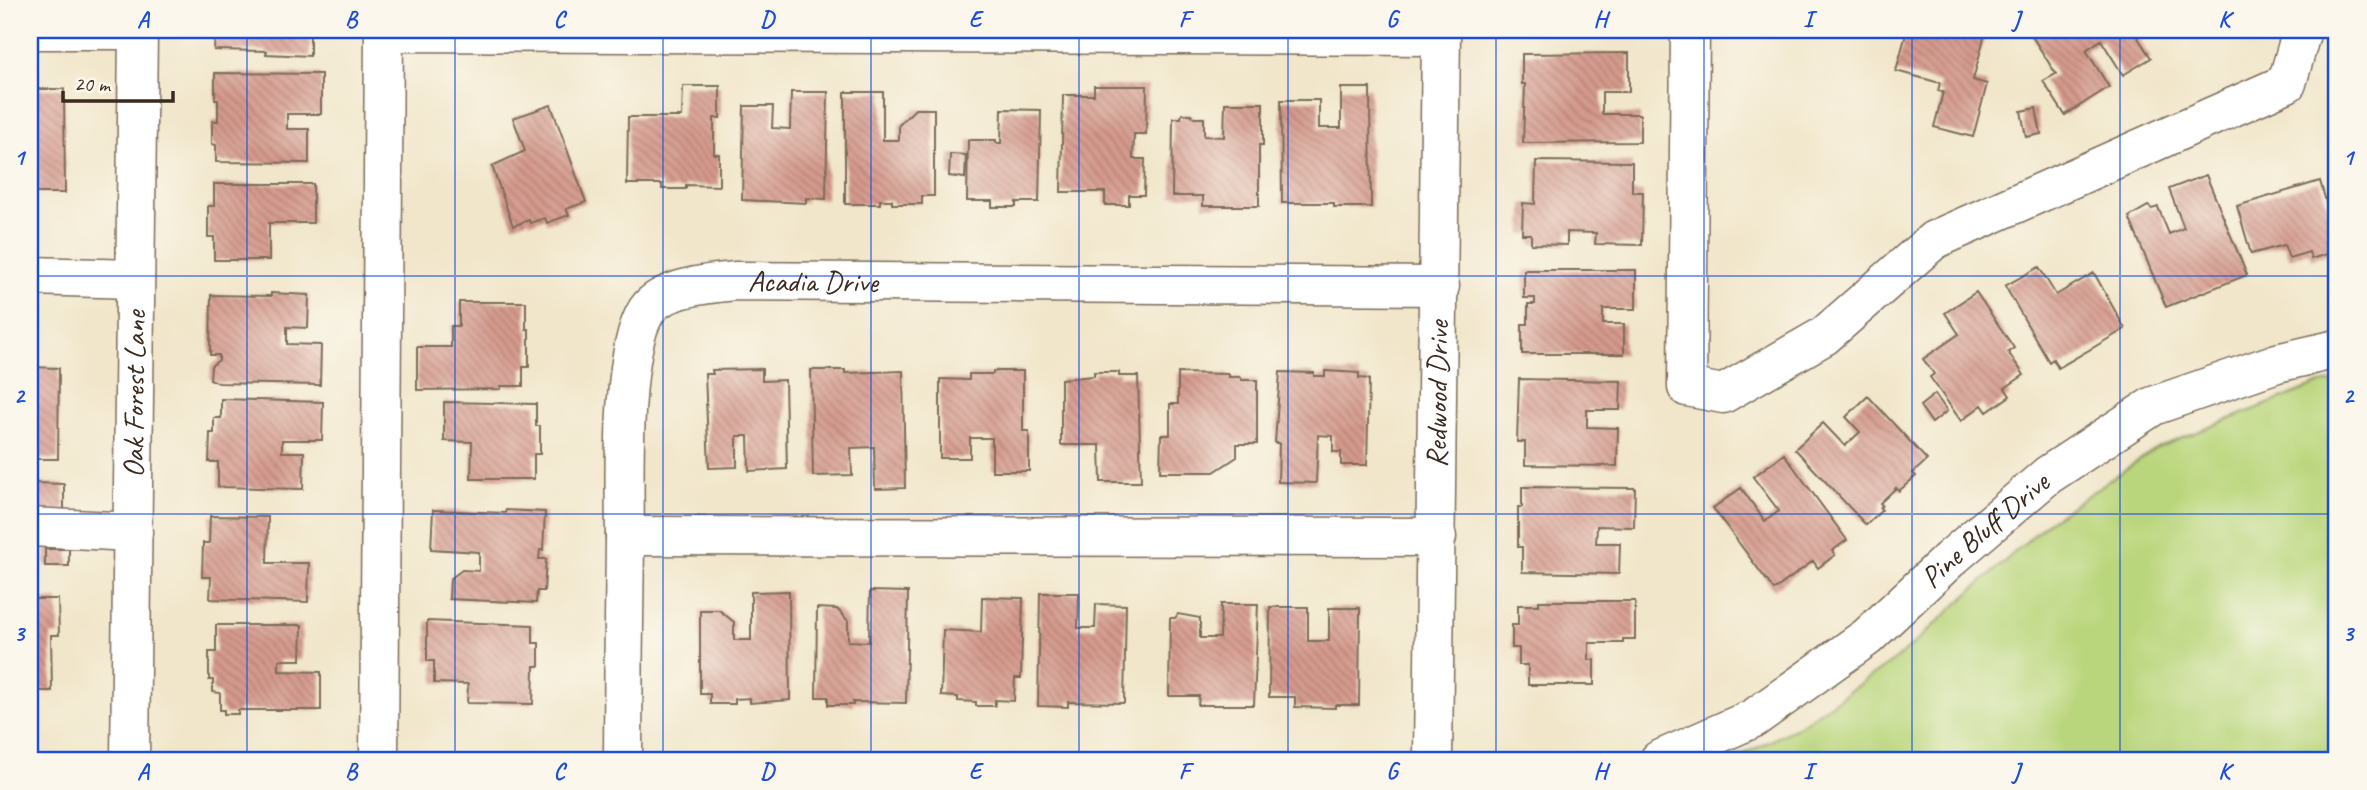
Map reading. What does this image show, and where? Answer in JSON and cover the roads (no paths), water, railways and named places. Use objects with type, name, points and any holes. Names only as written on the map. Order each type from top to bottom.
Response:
[{"type":"street","points":[[30,30],[138,30]]},
{"type":"street","name":"Oak Forest Lane","points":[[130,760],[138,30]]},
{"type":"street","points":[[1690,30],[1687,387],[1723,394],[1824,336],[1934,240],[2287,82],[2302,30]]},
{"type":"street","points":[[379,760],[384,31],[1441,33]]},
{"type":"street","name":"Redwood Drive","points":[[1433,760],[1441,33]]},
{"type":"street","points":[[30,276],[135,279]]},
{"type":"street","name":"Acadia Drive","points":[[623,760],[626,424],[632,361],[639,327],[648,308],[670,294],[694,285],[736,281],[1440,286]]},
{"type":"street","name":"Pine Bluff Drive","points":[[1659,760],[1754,718],[1867,637],[2048,475],[2153,406],[2277,363],[2337,349]]},
{"type":"street","points":[[30,527],[133,532]]},
{"type":"street","points":[[625,536],[1437,537]]}]
